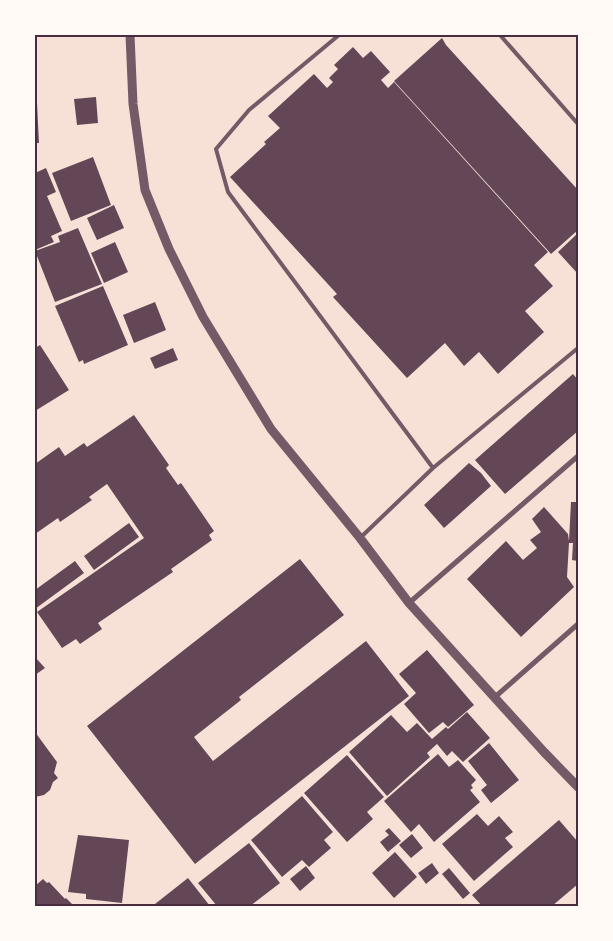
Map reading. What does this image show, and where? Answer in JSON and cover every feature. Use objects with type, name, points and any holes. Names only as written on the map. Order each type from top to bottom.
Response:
[{"type":"street","points":[[130,35],[133,104],[145,190],[169,249],[202,317],[271,428],[360,538],[409,603],[578,787]]},
{"type":"street","points":[[409,603],[578,456]]},
{"type":"street","points":[[495,697],[578,624]]},
{"type":"lane","points":[[339,35],[249,110],[216,149],[228,192],[433,468]]},
{"type":"lane","points":[[500,35],[578,124]]},
{"type":"lane","points":[[360,538],[433,468],[578,348]]},
{"type":"building","points":[[442,38],[446,45],[578,190],[578,230],[551,254],[394,81]]},
{"type":"building","points":[[353,47],[363,58],[371,51],[390,72],[381,80],[388,88],[394,82],[548,252],[534,265],[553,286],[525,311],[544,332],[498,374],[479,352],[464,366],[445,343],[407,378],[333,297],[337,294],[230,177],[266,144],[264,142],[280,128],[268,116],[314,74],[327,88],[333,82],[329,78],[338,69],[334,65]]},
{"type":"building","points":[[96,97],[98,123],[77,125],[74,99]]},
{"type":"building","points":[[37,103],[39,143],[35,143],[35,104]]},
{"type":"building","points":[[93,157],[111,205],[71,221],[52,173]]},
{"type":"building","points":[[46,168],[56,192],[47,196],[62,231],[51,236],[54,242],[35,250],[35,173]]},
{"type":"building","points":[[114,205],[124,228],[97,240],[87,218]]},
{"type":"building","points":[[78,228],[102,284],[55,302],[35,251],[60,242],[58,236]]},
{"type":"building","points":[[578,233],[578,274],[558,252]]},
{"type":"building","points":[[115,242],[128,272],[104,283],[91,253]]},
{"type":"building","points":[[103,286],[128,345],[84,364],[83,360],[79,362],[55,306]]},
{"type":"building","points":[[155,302],[166,330],[134,343],[123,315]]},
{"type":"building","points":[[40,345],[69,390],[35,411],[35,348]]},
{"type":"building","points":[[173,348],[178,360],[155,369],[150,358]]},
{"type":"building","points":[[573,374],[578,380],[578,431],[505,494],[475,460]]},
{"type":"building","points":[[134,415],[169,465],[166,468],[178,485],[181,483],[214,531],[209,535],[212,540],[171,569],[173,572],[98,623],[102,629],[80,644],[76,639],[62,648],[37,612],[144,538],[107,484],[89,497],[92,500],[60,522],[58,518],[35,534],[35,464],[59,447],[65,456],[84,443],[87,447]]},
{"type":"building","points":[[469,463],[481,473],[491,486],[444,528],[424,505]]},
{"type":"building","points":[[571,502],[578,502],[578,561],[572,560],[573,543],[569,543],[567,577],[574,587],[521,637],[467,579],[506,541],[523,560],[537,548],[530,540],[541,532],[532,519],[544,507],[568,534],[569,541]]},
{"type":"building","points":[[129,523],[139,537],[94,570],[84,556]]},
{"type":"building","points":[[300,559],[344,615],[239,697],[241,700],[194,737],[213,761],[366,641],[409,696],[195,864],[87,726]]},
{"type":"building","points":[[75,561],[84,573],[35,609],[35,590]]},
{"type":"building","points":[[427,650],[474,705],[448,727],[443,722],[429,733],[404,704],[416,693],[399,674]]},
{"type":"building","points":[[35,657],[45,668],[35,675]]},
{"type":"building","points":[[467,712],[490,738],[463,762],[452,751],[447,756],[437,744],[427,753],[430,757],[387,796],[349,752],[391,715],[407,732],[417,723],[432,739],[446,727],[448,729]]},
{"type":"building","points":[[35,732],[57,762],[54,773],[58,778],[44,795],[35,797]]},
{"type":"building","points":[[489,743],[519,780],[491,803],[481,790],[487,785],[468,761]]},
{"type":"building","points":[[438,754],[449,767],[458,760],[476,780],[471,785],[473,788],[470,790],[480,802],[434,842],[419,824],[411,832],[384,801]]},
{"type":"building","points":[[347,755],[384,797],[367,812],[373,819],[347,842],[304,793]]},
{"type":"building","points":[[302,796],[333,832],[324,840],[331,848],[309,867],[302,860],[282,877],[251,840]]},
{"type":"building","points":[[477,814],[488,826],[499,816],[513,832],[505,838],[513,847],[474,881],[442,844]]},
{"type":"building","points":[[559,820],[578,842],[578,884],[552,906],[482,906],[472,895]]},
{"type":"building","points":[[389,828],[401,841],[388,852],[380,842],[389,835],[385,831]]},
{"type":"building","points":[[412,834],[423,848],[411,858],[399,845]]},
{"type":"building","points":[[78,835],[129,840],[122,903],[86,899],[86,894],[68,892]]},
{"type":"building","points":[[249,843],[280,883],[250,906],[217,906],[198,883]]},
{"type":"building","points":[[395,852],[417,877],[394,898],[372,873]]},
{"type":"building","points":[[432,863],[439,873],[426,884],[418,873]]},
{"type":"building","points":[[306,866],[315,878],[300,891],[290,879]]},
{"type":"building","points":[[449,868],[470,893],[463,899],[442,874]]},
{"type":"building","points":[[188,878],[210,906],[157,906],[155,904]]},
{"type":"building","points":[[43,879],[47,883],[49,882],[74,906],[35,906],[35,886]]}]
